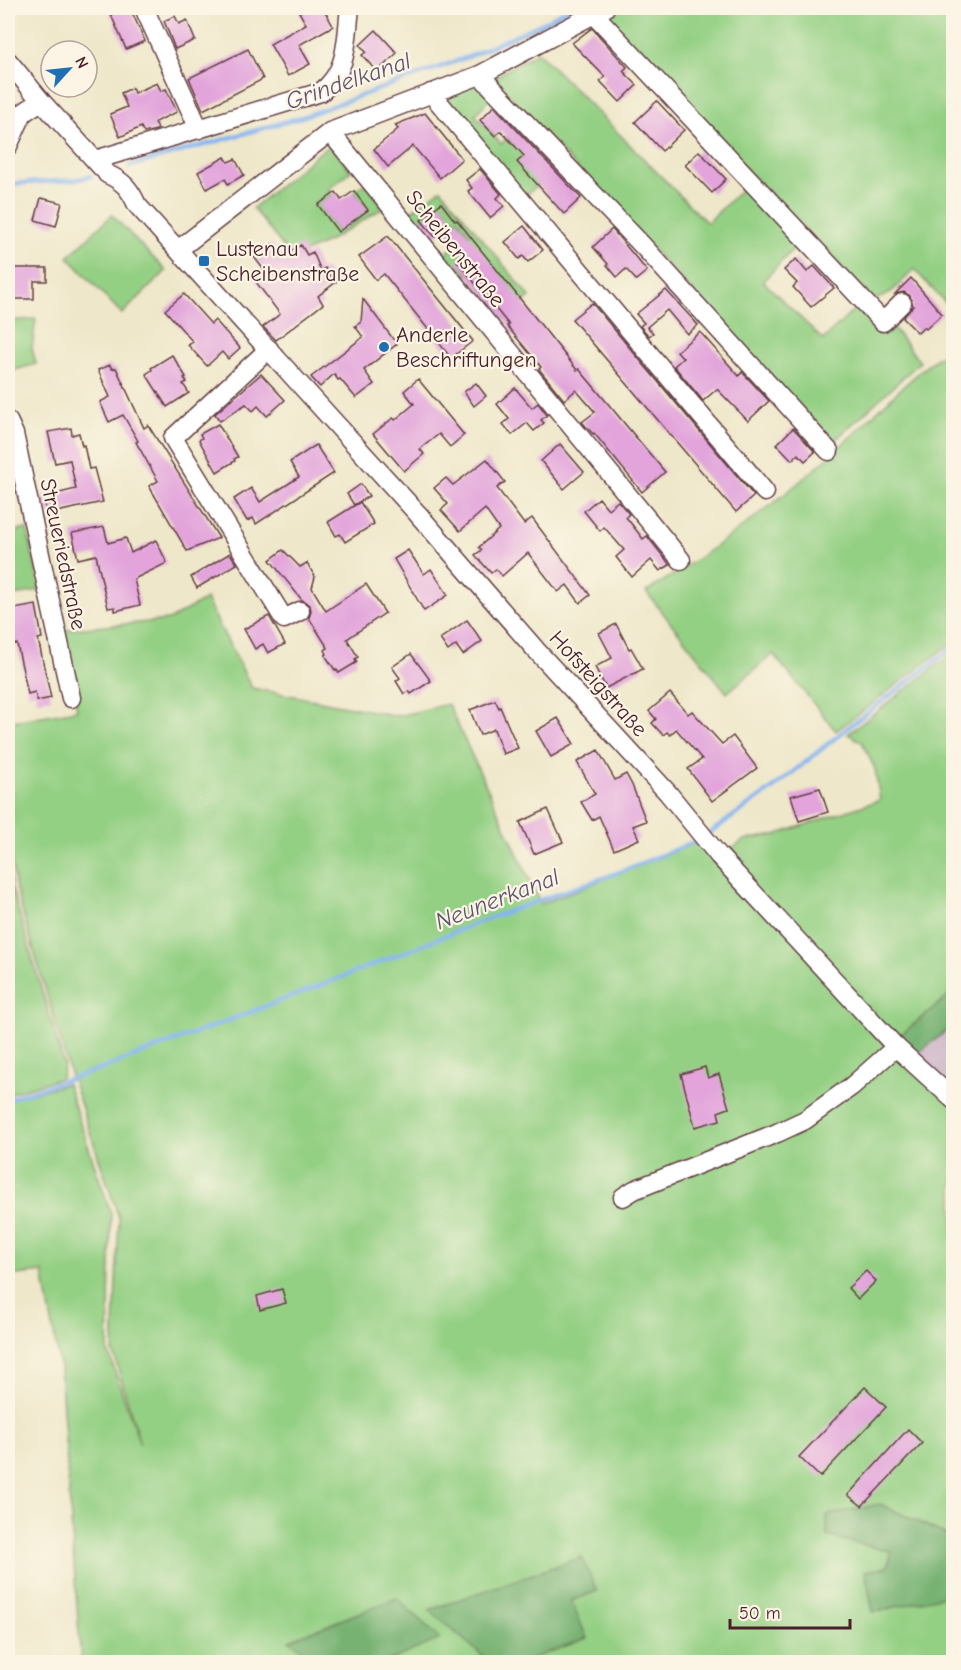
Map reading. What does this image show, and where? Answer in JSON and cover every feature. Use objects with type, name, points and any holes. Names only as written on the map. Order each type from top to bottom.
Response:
[{"type":"street","points":[[144,8],[199,129]]},
{"type":"street","points":[[95,160],[321,92],[333,84],[342,68],[350,8]]},
{"type":"street","points":[[179,249],[330,132],[480,75],[599,11],[883,322],[902,303]]},
{"type":"street","name":"Hofsteigstraße","points":[[8,61],[40,101],[107,174],[111,186],[122,197],[137,205],[179,249],[190,264],[201,273],[417,513],[536,650],[690,819],[714,850],[896,1047],[954,1100]]},
{"type":"street","points":[[480,75],[643,246],[829,451]]},
{"type":"street","points":[[431,93],[765,492]]},
{"type":"street","points":[[8,146],[23,113],[40,101]]},
{"type":"street","name":"Scheibenstraße","points":[[330,132],[681,560]]},
{"type":"street","points":[[269,349],[173,438],[284,619],[300,611]]},
{"type":"street","name":"Streueriedstraße","points":[[8,422],[14,434],[71,698]]},
{"type":"street","points":[[623,1197],[634,1190],[805,1120],[852,1086],[896,1047]]},
{"type":"shaded area","points":[[953,1026],[953,1092],[914,1056]]},
{"type":"green space","points":[[605,8],[953,8],[953,311],[914,269],[885,296],[873,299],[594,14]]},
{"type":"green space","points":[[538,52],[707,223],[744,187],[799,243],[763,281],[823,340],[858,306],[884,332],[892,326],[920,362],[833,442],[493,78]]},
{"type":"green space","points":[[478,81],[492,96],[475,115],[501,144],[507,138],[515,146],[531,149],[518,162],[549,175],[524,197],[441,97]]},
{"type":"green space","points":[[331,146],[351,171],[329,189],[332,195],[319,205],[336,229],[367,210],[354,191],[366,183],[383,208],[327,242],[292,258],[253,208],[324,149]]},
{"type":"green space","points":[[441,189],[530,297],[494,327],[478,308],[488,299],[458,261],[468,275],[458,283],[439,259],[469,234],[458,219],[455,221],[441,204],[421,220],[435,237],[426,244],[405,216]]},
{"type":"green space","points":[[112,215],[166,271],[122,314],[68,257]]},
{"type":"green space","points":[[36,319],[32,348],[36,364],[8,372],[8,321]]},
{"type":"green space","points":[[953,347],[953,642],[836,731],[773,654],[727,693],[646,592],[719,544],[789,491],[848,440],[906,384]]},
{"type":"green space","points":[[27,529],[40,590],[8,597],[8,532]]},
{"type":"green space","points":[[206,599],[252,688],[398,716],[448,704],[541,904],[698,842],[724,854],[744,840],[775,835],[880,800],[875,769],[862,742],[848,734],[953,653],[953,992],[898,1038],[953,1092],[953,1662],[81,1662],[60,1367],[43,1272],[8,1276],[8,1099],[67,1084],[111,1213],[108,1351],[140,1444],[113,1351],[119,1218],[70,1073],[16,890],[8,838],[8,722],[77,710],[64,630],[169,620]]},
{"type":"green space","points":[[8,861],[12,890],[64,1065],[61,1078],[8,1094]]},
{"type":"green space","points":[[953,992],[953,1026],[914,1056],[897,1038]]},
{"type":"green space","points":[[880,1504],[953,1538],[953,1594],[873,1612],[865,1571],[887,1567],[892,1552],[827,1536],[827,1515]]},
{"type":"green space","points":[[582,1557],[597,1591],[571,1601],[587,1638],[523,1662],[490,1662],[429,1610]]},
{"type":"green space","points":[[397,1598],[440,1639],[386,1662],[317,1662],[289,1640]]},
{"type":"building","points":[[108,8],[130,8],[145,41],[126,49]]},
{"type":"building","points":[[306,8],[323,8],[333,26],[299,45],[310,64],[288,76],[270,44],[306,24],[299,12]]},
{"type":"building","points":[[175,16],[179,24],[187,20],[195,40],[175,49],[164,21]]},
{"type":"building","points":[[592,28],[627,67],[623,71],[637,85],[620,102],[600,81],[605,77],[572,43]]},
{"type":"building","points":[[376,30],[397,53],[377,72],[362,55],[366,52],[360,45]]},
{"type":"building","points":[[248,49],[263,79],[203,110],[189,78]]},
{"type":"building","points":[[157,83],[161,91],[166,89],[177,112],[155,122],[158,129],[156,130],[144,133],[141,127],[120,137],[110,114],[127,107],[121,93],[132,88],[134,93]]},
{"type":"building","points":[[657,101],[684,130],[662,151],[635,122]]},
{"type":"building","points":[[494,106],[581,198],[564,214],[517,162],[524,156],[501,131],[495,136],[480,120]]},
{"type":"building","points":[[425,113],[462,159],[440,178],[413,146],[388,167],[374,149],[398,129],[395,125]]},
{"type":"building","points":[[699,151],[726,179],[712,193],[685,165]]},
{"type":"building","points":[[225,157],[228,162],[235,159],[244,175],[228,184],[225,179],[207,189],[198,172]]},
{"type":"building","points":[[480,169],[501,194],[497,198],[504,206],[490,218],[468,191],[472,188],[466,180]]},
{"type":"building","points":[[354,191],[368,210],[338,232],[318,205],[336,192],[341,200]]},
{"type":"building","points":[[41,198],[62,203],[56,226],[35,220]]},
{"type":"building","points":[[441,203],[577,370],[579,369],[665,472],[642,492],[594,433],[582,422],[595,412],[576,390],[564,400],[539,369],[541,367],[507,326],[509,325],[457,261],[464,256],[443,230],[435,237],[421,220]]},
{"type":"building","points":[[524,226],[543,250],[528,262],[523,256],[519,259],[505,242]]},
{"type":"building","points":[[612,229],[647,271],[636,280],[626,269],[617,277],[593,247]]},
{"type":"building","points":[[388,236],[473,341],[451,358],[384,274],[376,280],[359,257]]},
{"type":"building","points":[[272,244],[281,256],[301,245],[307,255],[313,252],[321,271],[325,268],[336,282],[318,296],[323,304],[276,340],[263,327],[280,314],[253,278],[264,270],[254,257]]},
{"type":"building","points":[[796,259],[807,272],[814,266],[834,288],[811,307],[793,287],[797,283],[784,270]]},
{"type":"building","points":[[8,268],[47,268],[47,281],[34,281],[34,299],[8,299]]},
{"type":"building","points":[[911,278],[942,314],[926,329],[924,327],[918,333],[903,318],[913,306],[910,296],[904,292],[895,294]]},
{"type":"building","points":[[666,290],[698,325],[687,334],[667,310],[647,327],[653,333],[649,336],[640,326],[644,323],[636,314]]},
{"type":"building","points":[[184,294],[211,324],[215,320],[240,348],[228,359],[222,352],[207,366],[188,345],[193,342],[165,310]]},
{"type":"building","points":[[363,299],[397,344],[364,370],[374,384],[356,398],[334,374],[320,387],[311,377],[363,337],[355,326],[361,322]]},
{"type":"building","points":[[592,303],[754,496],[736,512],[572,319]]},
{"type":"building","points":[[700,332],[739,376],[742,372],[769,401],[748,421],[717,389],[703,401],[674,366],[683,358],[677,351]]},
{"type":"building","points":[[172,355],[186,377],[184,378],[187,382],[183,384],[189,393],[167,407],[146,374],[152,370],[151,368]]},
{"type":"building","points":[[110,365],[112,369],[116,368],[144,428],[148,425],[219,538],[187,551],[149,486],[158,481],[123,415],[109,422],[100,402],[110,397],[98,370]]},
{"type":"building","points":[[261,374],[285,400],[267,416],[258,406],[253,411],[246,404],[220,421],[215,414]]},
{"type":"building","points":[[418,379],[464,435],[450,447],[439,434],[420,449],[424,454],[404,471],[373,434],[414,404],[404,391]]},
{"type":"building","points":[[476,383],[486,396],[474,406],[464,392]]},
{"type":"building","points":[[515,388],[532,408],[538,403],[547,415],[541,420],[544,423],[534,431],[527,423],[512,435],[503,424],[509,419],[497,404]]},
{"type":"building","points":[[218,424],[238,457],[217,472],[199,440],[202,438],[200,434]]},
{"type":"building","points":[[71,428],[72,435],[79,433],[89,469],[94,468],[103,502],[47,514],[43,497],[76,489],[70,460],[55,463],[48,432]]},
{"type":"building","points":[[793,428],[815,452],[805,461],[798,454],[792,460],[777,444]]},
{"type":"building","points":[[560,444],[584,472],[564,489],[541,461]]},
{"type":"building","points":[[316,445],[334,473],[256,524],[253,518],[247,521],[234,499],[251,488],[260,502],[299,477],[290,462]]},
{"type":"building","points":[[487,459],[505,482],[497,488],[524,524],[532,518],[590,595],[580,603],[567,585],[558,592],[528,553],[502,576],[496,569],[491,573],[475,555],[482,550],[479,547],[499,529],[485,509],[460,531],[441,510],[448,504],[434,488],[446,478],[453,485]]},
{"type":"building","points":[[361,484],[369,496],[354,505],[347,494]]},
{"type":"building","points":[[599,498],[608,509],[618,501],[629,514],[626,517],[643,539],[647,536],[670,565],[660,571],[651,560],[632,577],[616,557],[624,550],[604,527],[600,531],[584,511]]},
{"type":"building","points":[[360,502],[374,524],[345,542],[340,534],[336,536],[328,522]]},
{"type":"building","points":[[104,527],[108,543],[126,538],[131,553],[156,540],[167,563],[134,579],[140,605],[115,611],[115,607],[108,608],[96,555],[78,559],[72,533]]},
{"type":"building","points":[[283,550],[300,567],[307,563],[315,577],[312,588],[326,611],[366,584],[385,613],[347,639],[358,657],[355,659],[357,662],[339,673],[325,655],[327,654],[325,650],[328,648],[309,618],[310,605],[302,600],[270,560]]},
{"type":"building","points":[[408,550],[424,574],[431,569],[448,595],[424,611],[394,559]]},
{"type":"building","points":[[230,553],[237,564],[197,588],[191,577]]},
{"type":"building","points":[[36,605],[42,638],[38,639],[51,698],[37,701],[35,692],[28,694],[17,644],[8,645],[8,630],[11,629],[8,610]]},
{"type":"building","points":[[269,616],[285,644],[268,653],[263,644],[255,649],[244,629]]},
{"type":"building","points":[[467,620],[482,641],[463,655],[456,645],[448,651],[440,639]]},
{"type":"building","points":[[616,624],[643,669],[606,688],[595,667],[612,658],[599,633]]},
{"type":"building","points":[[411,654],[431,681],[411,694],[409,691],[404,694],[396,681],[400,678],[392,667]]},
{"type":"building","points":[[670,693],[688,714],[692,711],[722,744],[733,736],[757,768],[712,801],[688,769],[702,759],[676,729],[670,735],[667,732],[663,735],[652,723],[656,719],[649,711]]},
{"type":"building","points":[[495,700],[518,748],[503,754],[494,729],[480,735],[470,710]]},
{"type":"building","points":[[558,718],[574,744],[551,757],[536,731]]},
{"type":"building","points":[[598,750],[615,780],[626,774],[646,821],[633,826],[639,839],[614,850],[599,816],[592,820],[581,802],[595,794],[577,762]]},
{"type":"building","points":[[820,788],[828,812],[799,821],[791,796]]},
{"type":"building","points":[[548,809],[563,842],[534,854],[520,822]]},
{"type":"building","points":[[705,1067],[708,1078],[719,1074],[729,1108],[718,1112],[720,1120],[695,1127],[681,1074]]},
{"type":"building","points":[[866,1271],[876,1281],[858,1299],[848,1288]]},
{"type":"building","points":[[282,1289],[286,1303],[260,1310],[257,1296]]},
{"type":"building","points":[[865,1387],[886,1407],[820,1477],[799,1457]]},
{"type":"building","points":[[908,1429],[922,1443],[862,1506],[848,1495]]},
{"type":"waterway","name":"Grindelkanal","points":[[130,166],[299,118],[468,57],[543,23],[569,8]]},
{"type":"waterway","name":"Grindelkanal","points":[[8,184],[75,180],[91,176]]},
{"type":"waterway","name":"Neunerkanal","points":[[708,834],[772,789],[954,647]]},
{"type":"waterway","name":"Neunerkanal","points":[[8,1099],[104,1068],[487,919],[622,871],[701,839]]},
{"type":"place","name":"Lustenau Scheibenstraße","points":[[204,261]]},
{"type":"place","name":"Anderle Beschriftungen","points":[[384,347]]}]
